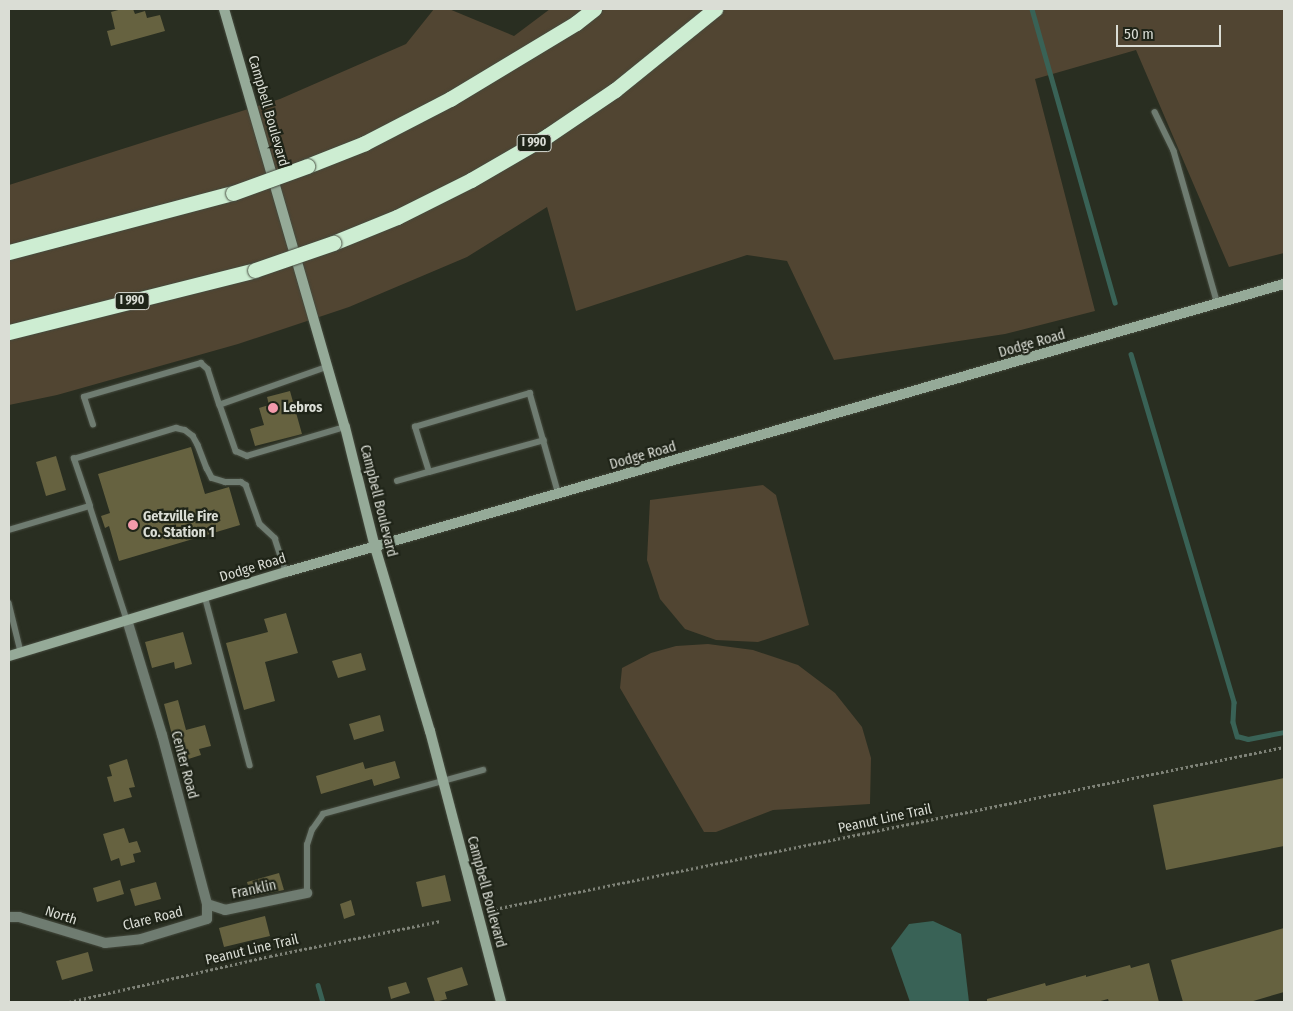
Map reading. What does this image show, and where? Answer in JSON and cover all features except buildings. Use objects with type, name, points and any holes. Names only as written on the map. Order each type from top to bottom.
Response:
[{"type":"highway","points":[[9,252],[233,193],[364,143],[450,99],[576,23],[594,9]]},
{"type":"highway","name":"I 990","points":[[9,332],[254,270],[332,243],[405,213],[471,180],[547,136],[615,90],[715,9]]},
{"type":"street","name":"Campbell Boulevard","points":[[224,9],[345,427],[375,547],[442,780],[501,1002]]},
{"type":"street","name":"Dodge Road","points":[[9,656],[286,572],[559,495],[1284,284]]},
{"type":"street","name":"Center Road","points":[[127,620],[162,735],[207,904],[207,919]]},
{"type":"street","name":"Franklin","points":[[207,904],[225,910],[307,894]]},
{"type":"street","name":"North","points":[[9,916],[19,917],[105,944]]},
{"type":"street","name":"Clare Road","points":[[105,944],[141,939],[207,919]]},
{"type":"lane","points":[[1154,112],[1174,151],[1218,304]]},
{"type":"lane","points":[[93,425],[84,397],[201,363],[208,369],[236,451],[247,456],[345,427]]},
{"type":"lane","points":[[220,404],[328,367]]},
{"type":"lane","points":[[429,472],[415,426],[530,392],[559,495]]},
{"type":"lane","points":[[127,620],[74,459],[176,428],[184,430],[193,436],[212,478],[225,482],[241,482],[246,485],[260,524],[276,538],[286,572]]},
{"type":"lane","points":[[398,481],[544,440]]},
{"type":"lane","points":[[9,530],[90,506]]},
{"type":"lane","points":[[205,596],[250,765]]},
{"type":"lane","points":[[9,604],[21,652]]},
{"type":"lane","points":[[307,894],[307,845],[312,830],[323,814],[484,770]]},
{"type":"path","name":"Peanut Line Trail","points":[[490,910],[1284,747]]},
{"type":"path","name":"Peanut Line Trail","points":[[69,1002],[270,956],[440,921]]},
{"type":"shaded area","points":[[434,9],[449,9],[514,36],[550,9],[1284,9],[1284,253],[1229,267],[1136,50],[1035,79],[1095,311],[1005,334],[834,360],[787,261],[747,255],[576,311],[547,207],[467,257],[349,307],[238,344],[57,395],[9,405],[9,185],[280,99],[406,44]]},
{"type":"shaded area","points":[[763,485],[776,495],[809,625],[758,642],[716,640],[685,629],[660,599],[647,560],[650,500]]},
{"type":"shaded area","points":[[708,644],[753,650],[798,665],[835,693],[862,727],[871,758],[870,804],[773,810],[716,832],[704,832],[620,688],[622,668],[651,653],[676,646]]},
{"type":"water","points":[[933,921],[961,934],[969,1002],[910,1002],[891,948],[909,924]]},
{"type":"waterway","points":[[1032,9],[1115,303]]},
{"type":"waterway","points":[[1131,354],[1234,702],[1233,722],[1237,736],[1248,739],[1284,732]]},
{"type":"waterway","points":[[318,985],[323,1002]]},
{"type":"place","name":"Lebros","points":[[273,408]]},
{"type":"place","name":"Getzville Fire Co. Station 1","points":[[133,525]]}]
